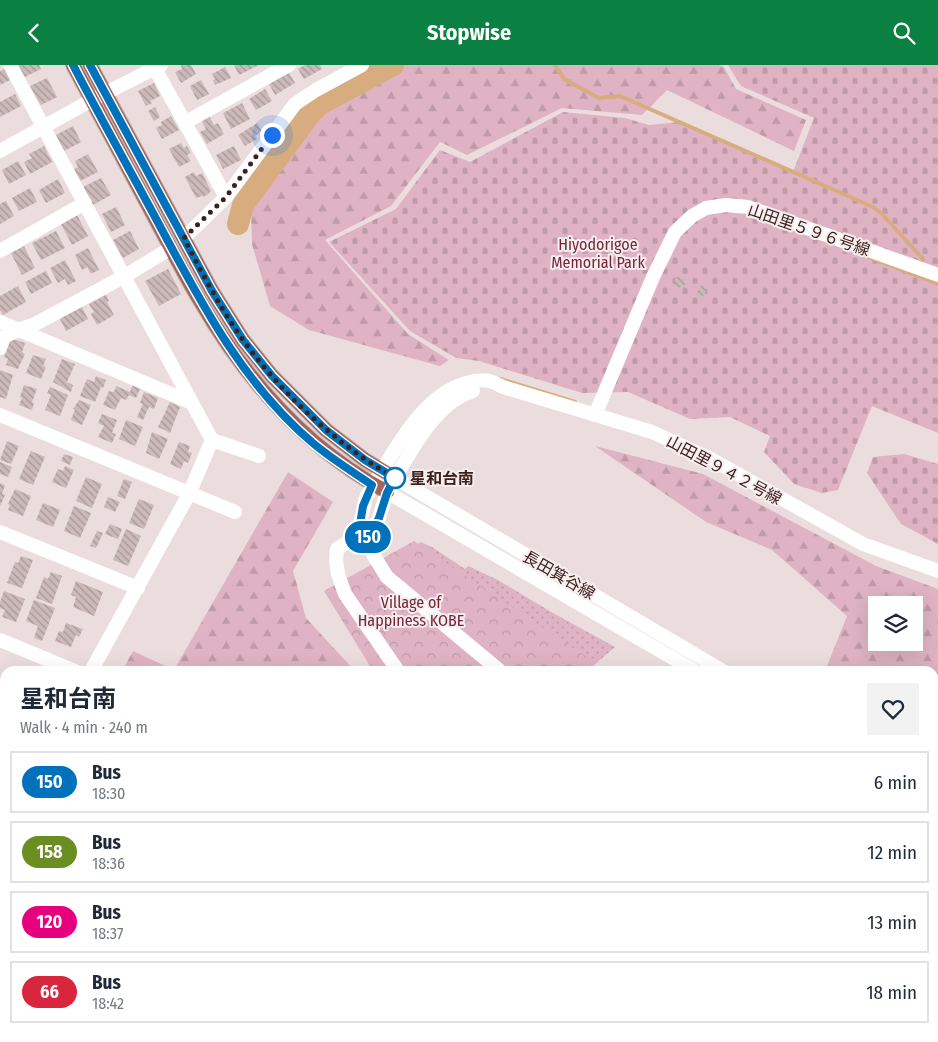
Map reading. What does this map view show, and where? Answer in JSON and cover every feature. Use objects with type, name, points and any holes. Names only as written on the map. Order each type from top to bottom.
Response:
[{"type":"main road","points":[[73,65],[199,299],[230,348],[258,386],[314,444],[372,485],[387,493]]},
{"type":"main road","points":[[90,65],[212,291],[243,340],[272,376],[326,430],[365,460],[395,478]]},
{"type":"street","points":[[10,65],[212,440],[259,456]]},
{"type":"street","points":[[186,122],[289,65]]},
{"type":"street","points":[[184,238],[226,197],[295,104],[316,90],[362,65]]},
{"type":"street","points":[[0,151],[157,66],[226,197]]},
{"type":"street","points":[[0,251],[85,203]]},
{"type":"street","name":"山田里５９６号線","points":[[595,415],[653,277],[675,232],[692,216],[706,208],[726,205],[748,207],[938,275]]},
{"type":"street","points":[[0,348],[4,337],[35,324],[125,276],[171,248]]},
{"type":"street","points":[[0,322],[190,402]]},
{"type":"street","name":"山田里９４２号線","points":[[494,666],[387,577],[366,541],[360,524],[363,506],[372,485],[410,428],[428,406],[446,392],[461,384],[476,380],[489,381],[503,387],[652,432],[709,458],[863,544],[938,571]]},
{"type":"street","name":"山田里９４２号線","points":[[366,541],[379,518],[387,493],[395,478],[408,455],[438,413],[461,395],[476,389],[503,387]]},
{"type":"street","points":[[0,415],[235,512]]},
{"type":"street","points":[[94,666],[189,494],[212,440]]},
{"type":"street","name":"長田箕谷線","points":[[395,478],[715,666]]},
{"type":"street","name":"長田箕谷線","points":[[387,493],[686,666]]},
{"type":"street","points":[[0,532],[138,588]]},
{"type":"street","points":[[366,541],[349,541],[337,549],[338,575],[345,594],[395,666]]},
{"type":"street","points":[[0,640],[63,666]]},
{"type":"green space","points":[[400,65],[719,65],[724,67],[736,89],[806,120],[794,151],[667,90],[642,115],[562,108],[467,155],[440,142],[391,206],[325,240],[408,334],[449,360],[440,366],[309,330],[270,306],[252,244],[251,211],[318,110]]},
{"type":"green space","name":"Hiyodorigoe Memorial Park","points":[[728,65],[938,65],[938,433],[872,406],[838,490],[822,493],[794,484],[764,452],[770,436],[730,417],[690,419],[628,392],[582,393],[479,361],[456,358],[410,331],[329,242],[396,209],[440,150],[470,162],[563,112],[625,118],[649,125],[679,122],[793,172],[814,118],[741,86]]},
{"type":"green space","points":[[595,446],[703,474],[876,566],[938,589],[938,666],[827,666],[847,616],[772,550],[706,522]]},
{"type":"green space","points":[[904,454],[938,464],[938,544],[901,524],[867,473],[873,457]]},
{"type":"green space","points":[[288,472],[333,502],[293,571],[306,618],[350,666],[176,666]]},
{"type":"green space","name":"Village of Happiness KOBE","points":[[414,541],[588,658],[590,666],[370,666],[324,591]]},
{"type":"green space","points":[[421,542],[465,569],[468,566],[498,580],[615,647],[593,666],[579,666],[402,555]]},
{"type":"green space","points":[[133,651],[165,666],[125,666]]},
{"type":"building","points":[[18,65],[39,65],[41,69],[25,77]]},
{"type":"building","points":[[181,65],[191,65],[196,74],[181,83],[175,72],[182,69]]},
{"type":"building","points":[[234,65],[259,65],[239,75]]},
{"type":"building","points":[[305,65],[320,65],[322,69],[304,79],[298,69]]},
{"type":"building","points":[[225,67],[231,78],[215,85],[213,80],[215,79],[212,74]]},
{"type":"building","points":[[5,69],[10,80],[0,85],[0,71]]},
{"type":"building","points":[[289,73],[295,83],[275,95],[269,84]]},
{"type":"building","points":[[47,78],[57,97],[41,105],[30,86]]},
{"type":"building","points":[[201,80],[209,94],[197,100],[190,86]]},
{"type":"building","points":[[154,83],[160,96],[150,101],[152,103],[146,106],[138,91]]},
{"type":"building","points":[[265,89],[272,101],[256,110],[249,99]]},
{"type":"building","points":[[15,94],[21,106],[0,117],[0,102]]},
{"type":"building","points":[[242,103],[250,119],[231,129],[223,113]]},
{"type":"building","points":[[155,107],[160,117],[154,121],[148,111]]},
{"type":"building","points":[[171,116],[179,130],[162,139],[156,128],[162,125],[161,122]]},
{"type":"building","points":[[209,116],[214,125],[218,123],[224,134],[207,144],[200,132],[206,129],[201,120]]},
{"type":"building","points":[[257,123],[262,131],[255,136],[257,139],[245,146],[238,135]]},
{"type":"building","points":[[73,126],[81,142],[64,151],[56,135]]},
{"type":"building","points":[[181,143],[184,148],[187,146],[191,153],[187,155],[191,161],[179,167],[169,149]]},
{"type":"building","points":[[44,146],[52,162],[30,174],[24,162],[32,158],[29,154]]},
{"type":"building","points":[[234,146],[241,160],[223,169],[216,155]]},
{"type":"building","points":[[88,154],[98,172],[80,181],[74,169],[78,167],[75,161]]},
{"type":"building","points":[[18,161],[26,175],[9,184],[2,170]]},
{"type":"building","points":[[194,172],[196,176],[202,173],[211,191],[203,197],[196,198],[185,177]]},
{"type":"building","points":[[101,178],[111,195],[93,205],[83,187]]},
{"type":"building","points":[[58,179],[65,193],[46,203],[39,190]]},
{"type":"building","points":[[30,188],[37,202],[19,211],[12,198]]},
{"type":"building","points":[[6,201],[14,216],[0,224],[0,204]]},
{"type":"building","points":[[116,207],[125,225],[111,232],[102,214]]},
{"type":"building","points":[[77,215],[88,236],[72,245],[61,224]]},
{"type":"building","points":[[56,231],[65,248],[41,260],[32,243]]},
{"type":"building","points":[[130,231],[139,249],[123,258],[113,240]]},
{"type":"building","points":[[24,246],[35,268],[22,275],[11,253]]},
{"type":"building","points":[[88,248],[99,270],[91,274],[87,267],[82,270],[75,255]]},
{"type":"building","points":[[65,260],[76,281],[68,285],[65,279],[58,283],[50,268]]},
{"type":"building","points":[[168,269],[181,294],[159,306],[145,281]]},
{"type":"building","points":[[46,271],[52,283],[31,294],[25,282]]},
{"type":"building","points":[[678,277],[682,277],[685,282],[684,286],[678,287],[675,284],[675,280]]},
{"type":"building","points":[[701,285],[707,288],[702,298],[696,295]]},
{"type":"building","points":[[18,286],[26,302],[3,315],[0,310],[0,296]]},
{"type":"building","points":[[106,295],[109,301],[107,302],[114,315],[97,325],[91,314],[94,312],[89,304]]},
{"type":"building","points":[[80,303],[88,319],[66,331],[58,315]]},
{"type":"building","points":[[11,338],[25,343],[22,352],[25,354],[18,369],[6,365],[8,359],[4,357]]},
{"type":"building","points":[[33,355],[46,359],[43,366],[46,367],[41,379],[26,373]]},
{"type":"building","points":[[62,359],[75,364],[67,382],[73,385],[71,392],[53,382]]},
{"type":"building","points":[[0,370],[13,375],[6,399],[0,397]]},
{"type":"building","points":[[96,376],[106,380],[95,402],[80,396],[87,379],[94,382]]},
{"type":"building","points":[[133,384],[141,387],[136,398],[129,395],[126,400],[121,398],[115,410],[103,405],[109,391],[114,392],[116,386],[130,392]]},
{"type":"building","points":[[24,385],[37,389],[32,402],[34,403],[32,410],[19,405]]},
{"type":"building","points":[[50,387],[68,395],[60,416],[45,410],[51,395],[47,393]]},
{"type":"building","points":[[144,392],[158,398],[154,409],[149,407],[143,420],[137,417],[143,404],[140,403]]},
{"type":"building","points":[[79,400],[91,405],[82,425],[71,420],[75,409],[73,409]]},
{"type":"building","points":[[170,402],[180,407],[170,433],[158,427]]},
{"type":"building","points":[[102,414],[117,420],[112,433],[116,434],[112,443],[98,437],[104,426],[98,423]]},
{"type":"building","points":[[126,420],[143,427],[135,446],[119,439]]},
{"type":"building","points":[[152,432],[168,439],[159,459],[146,453]]},
{"type":"building","points":[[7,441],[19,446],[11,464],[0,460]]},
{"type":"building","points":[[179,442],[190,446],[188,452],[192,453],[188,463],[184,461],[181,469],[170,464]]},
{"type":"building","points":[[31,451],[45,457],[33,485],[19,479]]},
{"type":"building","points":[[64,454],[73,457],[70,465],[61,461]]},
{"type":"building","points":[[0,462],[12,467],[8,477],[0,474]]},
{"type":"building","points":[[65,466],[74,470],[66,488],[52,482],[58,469],[63,471]]},
{"type":"building","points":[[86,477],[102,484],[92,508],[76,501]]},
{"type":"building","points":[[124,479],[132,482],[125,499],[117,496]]},
{"type":"building","points":[[0,483],[5,485],[2,494],[5,495],[0,506]]},
{"type":"building","points":[[15,489],[31,496],[23,516],[8,510],[10,505],[8,504]]},
{"type":"building","points":[[108,497],[120,502],[115,512],[104,507]]},
{"type":"building","points":[[139,499],[154,505],[144,529],[129,523]]},
{"type":"building","points":[[43,503],[60,510],[53,527],[36,520]]},
{"type":"building","points":[[74,506],[91,513],[80,538],[64,531]]},
{"type":"building","points":[[110,524],[122,529],[118,539],[105,534]]},
{"type":"building","points":[[126,529],[141,536],[128,566],[113,560]]},
{"type":"building","points":[[97,531],[103,533],[96,548],[90,546]]},
{"type":"building","points":[[21,556],[33,560],[22,588],[7,583],[15,562],[18,563]]},
{"type":"building","points":[[51,572],[62,576],[52,604],[36,598],[44,577],[48,579]]},
{"type":"building","points":[[76,581],[103,592],[94,616],[73,607],[76,597],[71,595]]},
{"type":"building","points":[[4,591],[25,599],[16,622],[2,617],[5,610],[0,608],[0,602]]},
{"type":"building","points":[[34,600],[55,608],[42,641],[34,638],[38,626],[26,621]]},
{"type":"building","points":[[66,623],[83,629],[79,637],[76,635],[71,647],[55,641],[59,631],[63,632]]},
{"type":"waterway","points":[[238,224],[243,205],[310,114],[320,104],[393,65]]},
{"type":"waterway","points":[[555,65],[564,79],[599,98],[620,96],[873,207],[881,213],[923,259],[922,262]]},
{"type":"waterway","points":[[863,255],[938,284]]},
{"type":"waterway","points":[[500,379],[575,402]]},
{"type":"bus line","name":"150","points":[[73,65],[199,299],[230,348],[258,386],[286,417],[314,444],[372,485],[363,506],[360,524],[366,541],[379,518],[382,505],[395,478],[365,460],[326,430],[272,376],[243,340],[212,291],[90,65]]},
{"type":"place","name":"星和台南","points":[[395,478]]},
{"type":"route","points":[[272,135],[226,197],[184,238],[212,291],[243,340],[272,376],[326,430],[365,460],[395,478]]}]
